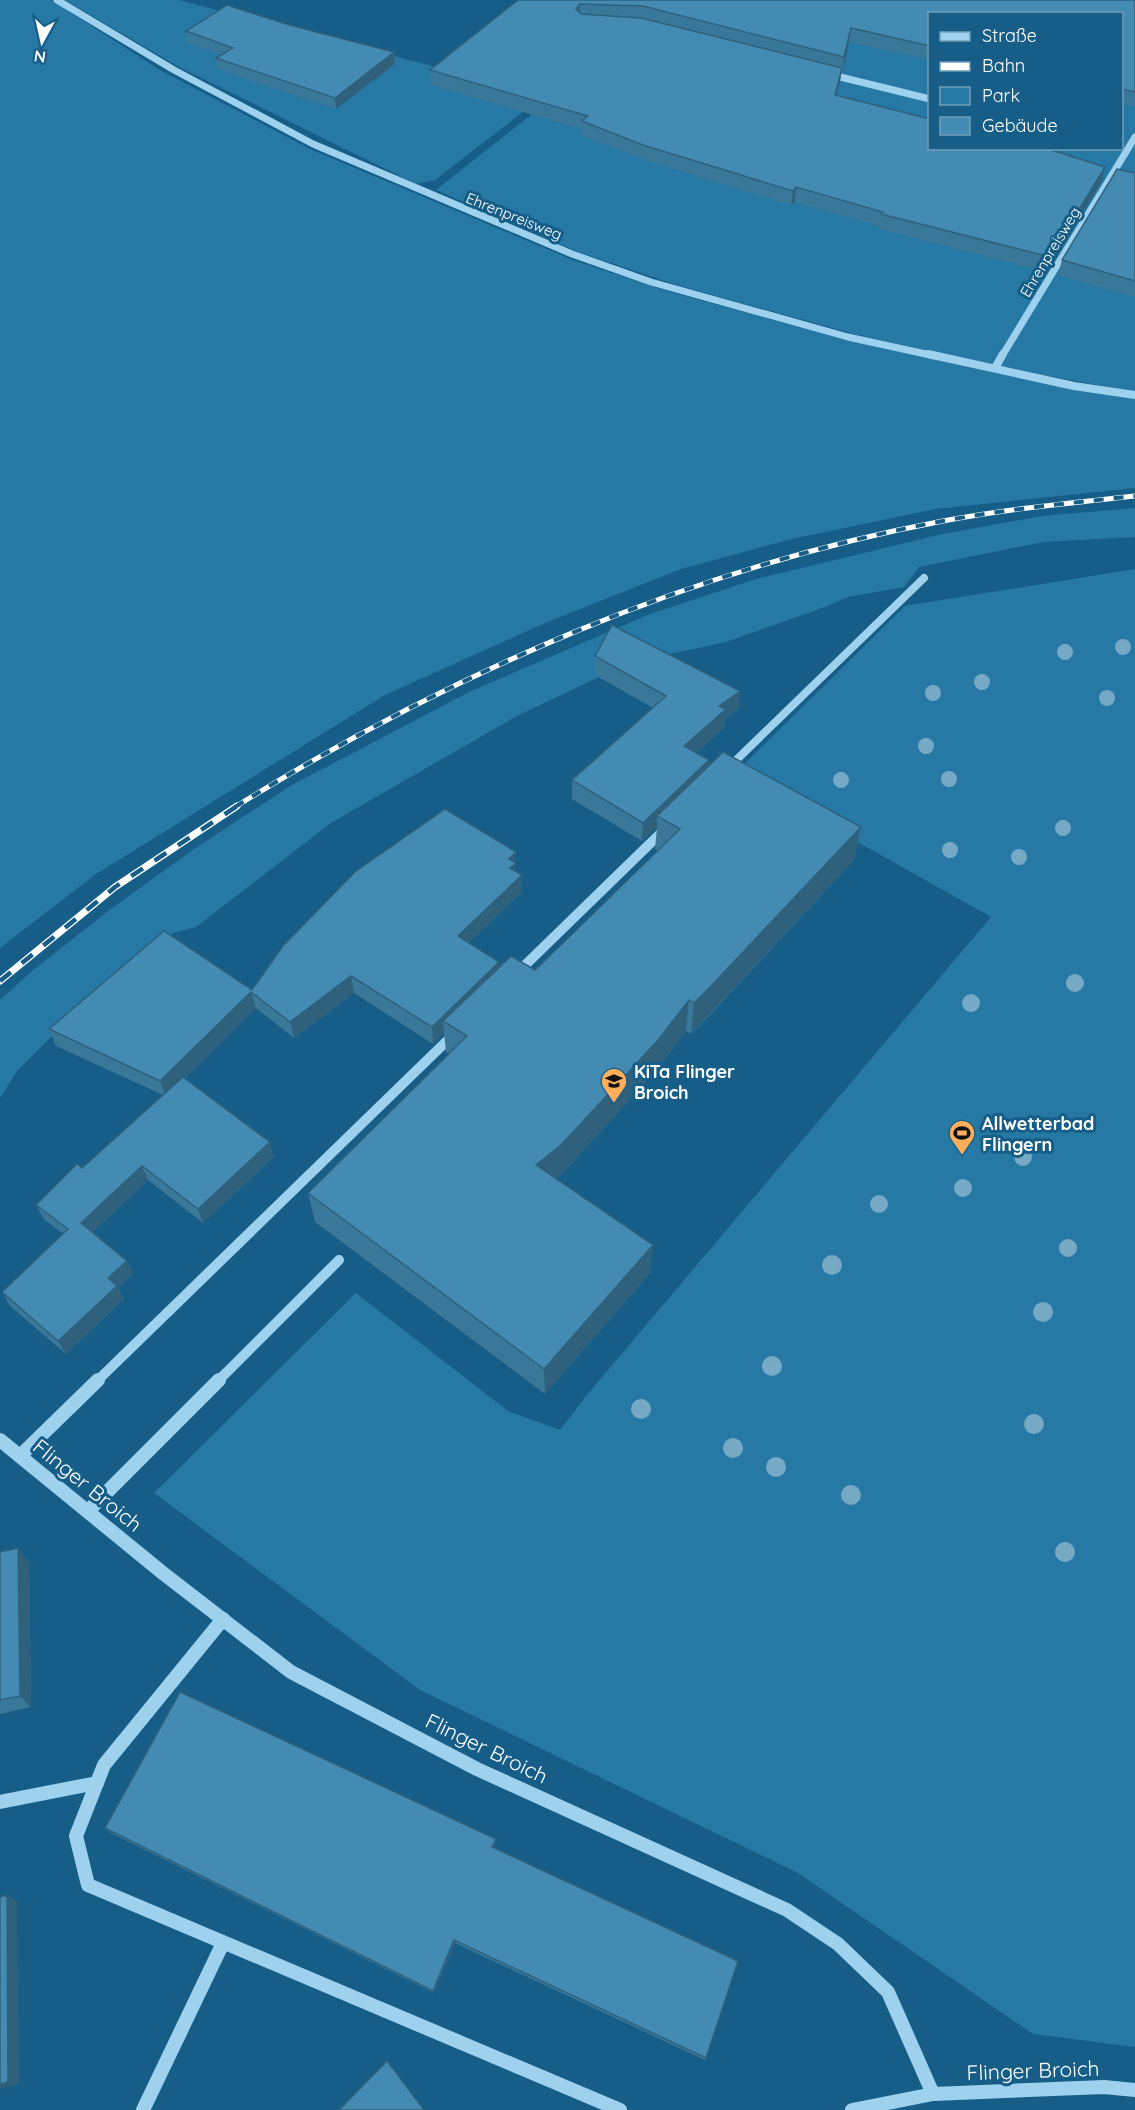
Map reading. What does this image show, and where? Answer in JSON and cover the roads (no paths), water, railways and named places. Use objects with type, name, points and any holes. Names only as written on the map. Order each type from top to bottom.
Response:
[{"type":"street","name":"Ehrenpreisweg","points":[[57,0],[174,70],[313,144],[572,254],[651,282],[848,337],[1135,396]]},
{"type":"street","points":[[826,73],[928,98]]},
{"type":"street","name":"Ehrenpreisweg","points":[[995,368],[1135,137]]},
{"type":"street","points":[[719,777],[924,578]]},
{"type":"street","points":[[506,984],[676,818]]},
{"type":"street","points":[[20,1456],[463,1026]]},
{"type":"street","points":[[88,1512],[339,1260]]},
{"type":"street","name":"Flinger Broich","points":[[0,1440],[291,1672],[477,1768],[788,1910],[838,1944],[888,1992],[933,2094]]},
{"type":"street","points":[[224,1619],[104,1765],[76,1836],[88,1885],[620,2110]]},
{"type":"street","points":[[0,1802],[97,1783]]},
{"type":"street","points":[[143,2110],[223,1943]]},
{"type":"street","name":"Flinger Broich","points":[[852,2110],[933,2094],[1104,2087],[1135,2090]]},
{"type":"railway","points":[[235,807],[401,712],[576,631],[666,597],[757,567],[849,541],[943,521],[1135,496]]},
{"type":"railway","points":[[0,981],[115,887],[237,806]]},
{"type":"place","name":"KiTa Flinger Broich","points":[[614,1104]]},
{"type":"place","name":"Allwetterbad Flingern","points":[[962,1156]]}]
